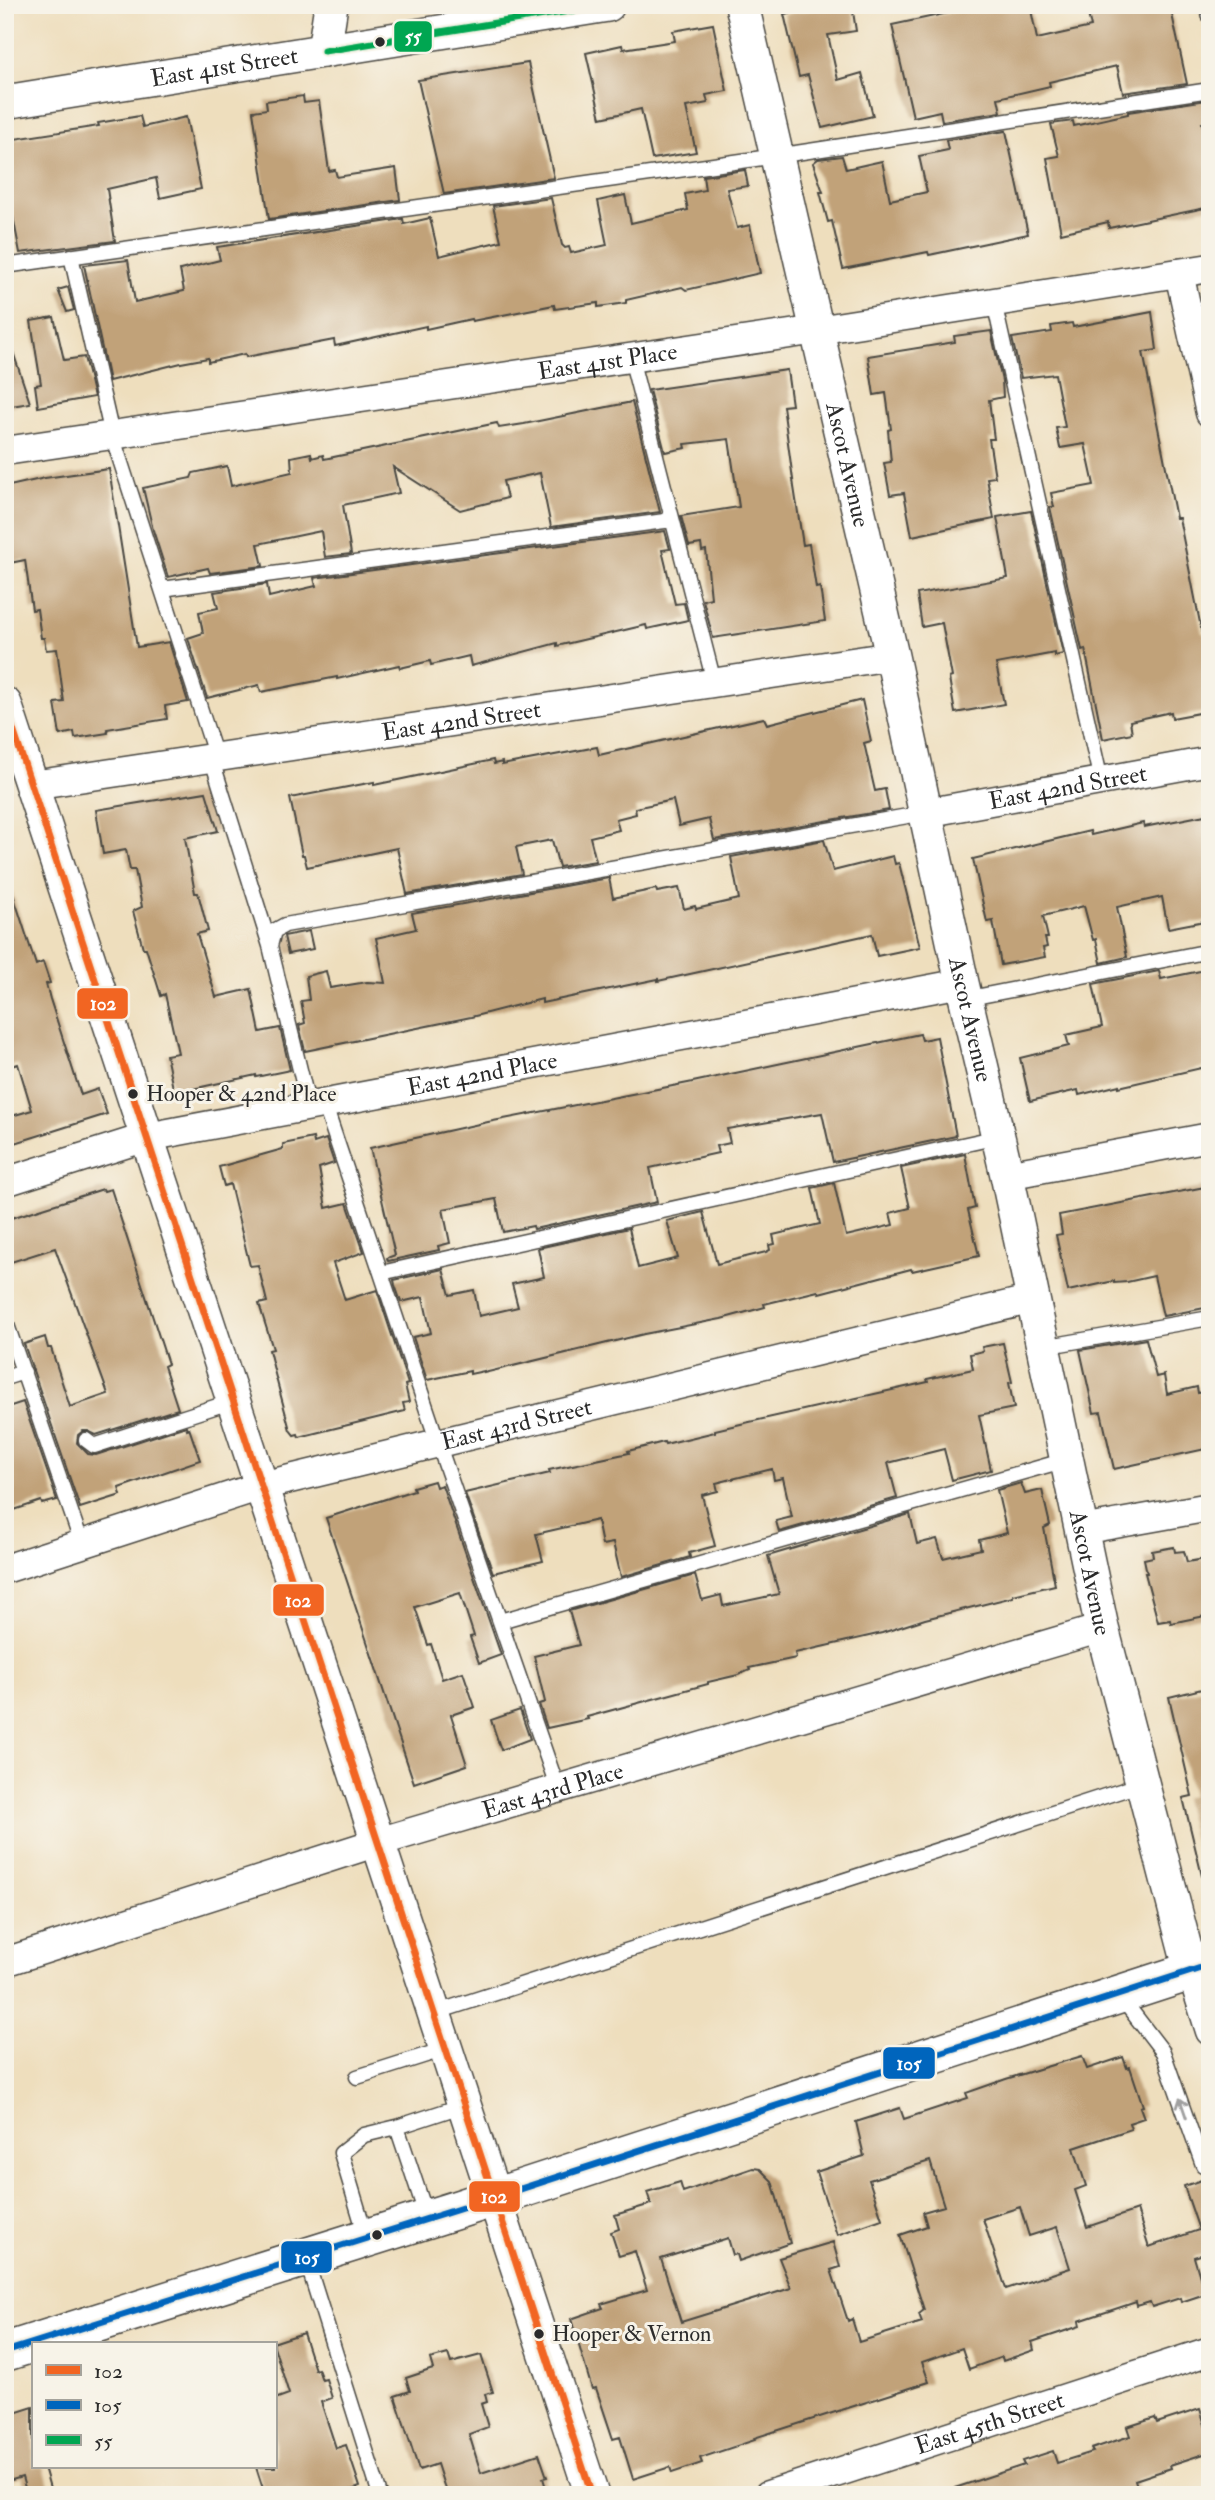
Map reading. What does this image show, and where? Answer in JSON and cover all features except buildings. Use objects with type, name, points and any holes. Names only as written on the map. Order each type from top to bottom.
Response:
[{"type":"main road","points":[[36,2342],[1200,1968]]},
{"type":"main road","points":[[5,2352],[32,2343]]},
{"type":"street","points":[[324,51],[331,5]]},
{"type":"street","name":"East 41st Street","points":[[5,102],[608,5]]},
{"type":"street","name":"Ascot Avenue","points":[[742,5],[892,656],[963,991],[1007,1175],[1102,1628],[1142,1784],[1200,1968],[1210,2031]]},
{"type":"street","name":"East 41st Place","points":[[5,451],[817,330],[1210,268]]},
{"type":"street","points":[[1179,273],[1210,413]]},
{"type":"street","name":"East 42nd Street","points":[[32,785],[892,656]]},
{"type":"street","points":[[5,704],[592,2495]]},
{"type":"street","name":"East 42nd Street","points":[[925,813],[1210,761]]},
{"type":"street","name":"East 42nd Place","points":[[5,1182],[147,1137],[963,991]]},
{"type":"street","points":[[1007,1175],[1210,1138]]},
{"type":"street","name":"East 43rd Street","points":[[5,1569],[261,1486],[1033,1299]]},
{"type":"street","points":[[1081,1530],[1210,1507]]},
{"type":"street","name":"East 43rd Place","points":[[5,1962],[378,1842],[1102,1628]]},
{"type":"street","name":"East 45th Street","points":[[768,2495],[1210,2351]]},
{"type":"lane","points":[[1207,5],[1210,17]]},
{"type":"lane","points":[[5,266],[776,156],[1210,90]]},
{"type":"lane","points":[[71,256],[112,435],[214,757],[316,1105],[381,1273],[558,1789]]},
{"type":"lane","points":[[994,302],[1101,781]]},
{"type":"lane","points":[[631,358],[714,682]]},
{"type":"lane","points":[[162,589],[672,520]]},
{"type":"lane","points":[[270,946],[274,930],[285,925],[925,813]]},
{"type":"lane","points":[[963,991],[1210,951]]},
{"type":"lane","points":[[381,1273],[998,1138]]},
{"type":"lane","points":[[1043,1346],[1210,1318]]},
{"type":"lane","points":[[5,1319],[82,1544]]},
{"type":"lane","points":[[5,1378],[24,1372]]},
{"type":"lane","points":[[86,1440],[94,1447],[233,1401]]},
{"type":"lane","points":[[500,1621],[1066,1460]]},
{"type":"lane","points":[[434,2013],[1142,1784]]},
{"type":"lane","points":[[1119,1994],[1163,2052],[1203,2165],[1210,2163]]},
{"type":"lane","points":[[357,2077],[445,2049]]},
{"type":"lane","points":[[367,2237],[341,2153],[364,2135],[464,2105]]},
{"type":"lane","points":[[397,2127],[427,2218]]},
{"type":"lane","points":[[305,2256],[380,2495]]},
{"type":"transit line","name":"55","points":[[324,51],[606,5]]},
{"type":"transit line","name":"102","points":[[5,705],[592,2495]]},
{"type":"transit line","name":"105","points":[[37,2342],[459,2209],[1210,1965]]},
{"type":"transit line","name":"105","points":[[5,2352],[32,2343]]},
{"type":"place","name":"Hooper & 42nd Place","points":[[133,1094]]},
{"type":"place","name":"Hooper & Vernon","points":[[539,2334]]}]
